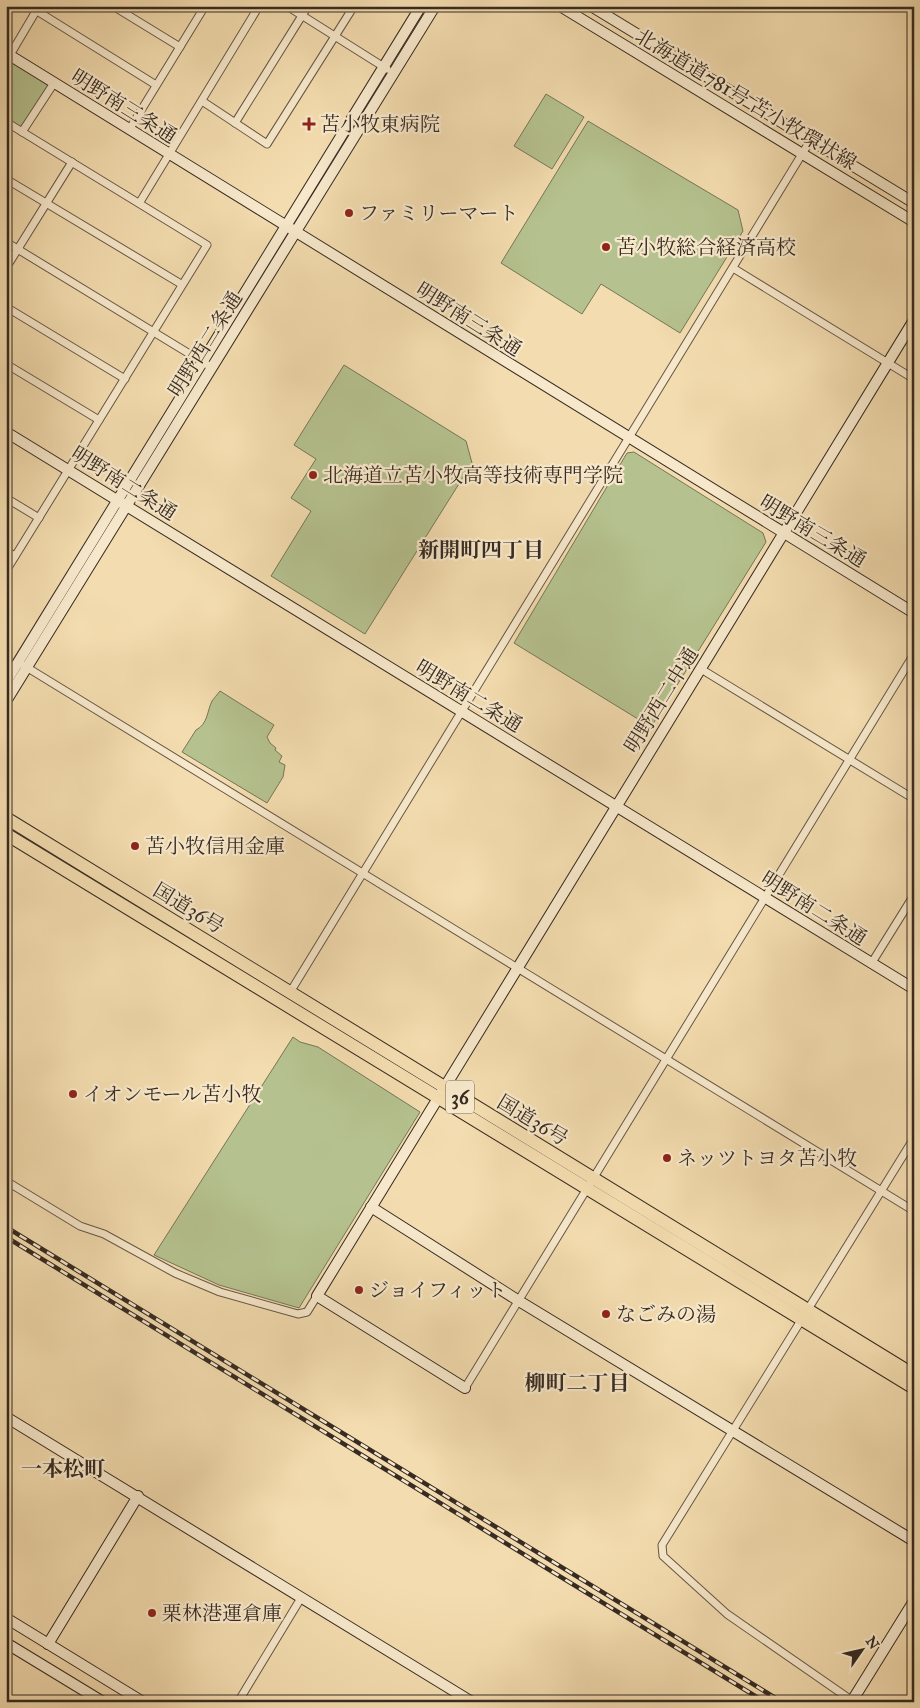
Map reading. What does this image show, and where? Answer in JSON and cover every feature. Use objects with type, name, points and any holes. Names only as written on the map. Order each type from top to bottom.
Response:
[{"type":"highway","name":"国道36号","points":[[6,818],[290,992],[441,1094]]},
{"type":"highway","name":"国道36号","points":[[6,834],[282,1002],[441,1094],[590,1184],[803,1314],[914,1388]]},
{"type":"highway","name":"国道36号","points":[[803,1314],[914,1375]]},
{"type":"street","points":[[29,6],[38,9],[156,85]]},
{"type":"street","points":[[113,6],[180,47]]},
{"type":"street","points":[[140,202],[259,6]]},
{"type":"street","points":[[287,6],[394,73]]},
{"type":"street","points":[[235,123],[308,6]]},
{"type":"street","points":[[202,101],[267,144],[354,6]]},
{"type":"street","name":"明野西二条通","points":[[291,229],[384,67],[422,6]]},
{"type":"street","name":"明野西二条通","points":[[6,701],[22,665],[122,502],[291,229],[394,73],[434,6]]},
{"type":"street","name":"北海道道781号 苫小牧環状線","points":[[560,6],[914,222]]},
{"type":"street","name":"北海道道781号 苫小牧環状線","points":[[591,6],[914,203]]},
{"type":"street","points":[[129,130],[202,7]]},
{"type":"street","points":[[8,54],[38,9]]},
{"type":"street","name":"明野南三条通","points":[[8,54],[914,613]]},
{"type":"street","points":[[22,132],[54,82]]},
{"type":"street","points":[[6,122],[140,202],[206,245],[6,571]]},
{"type":"street","points":[[282,1002],[290,992],[810,141]]},
{"type":"street","points":[[6,268],[72,162]]},
{"type":"street","points":[[6,179],[181,284]]},
{"type":"street","points":[[6,242],[207,364]]},
{"type":"street","points":[[733,268],[914,379]]},
{"type":"street","points":[[6,307],[125,379]]},
{"type":"street","name":"明野西二中通","points":[[317,1296],[517,966],[914,320]]},
{"type":"street","points":[[6,364],[99,420]]},
{"type":"street","name":"明野南二条通","points":[[6,432],[914,989]]},
{"type":"street","points":[[6,498],[39,518]]},
{"type":"street","points":[[6,551],[15,556]]},
{"type":"street","points":[[6,1181],[80,1226],[104,1234],[175,1273],[220,1292],[298,1314],[307,1312],[317,1296],[465,1388],[520,1301],[914,654]]},
{"type":"street","points":[[22,665],[517,966],[914,1211]]},
{"type":"street","name":"明野西二条通","points":[[6,682],[22,665]]},
{"type":"street","points":[[701,668],[914,799]]},
{"type":"street","points":[[871,964],[914,895]]},
{"type":"street","points":[[914,1138],[803,1314],[734,1430],[662,1545],[663,1556],[727,1614],[853,1701],[914,1600]]},
{"type":"street","points":[[371,1208],[914,1541]]},
{"type":"street","points":[[6,1416],[138,1496],[460,1698],[472,1702]]},
{"type":"street","points":[[48,1644],[138,1496]]},
{"type":"street","points":[[238,1702],[302,1598]]},
{"type":"street","points":[[6,1618],[143,1702]]},
{"type":"street","points":[[6,1642],[103,1702]]},
{"type":"green space","points":[[6,57],[50,84],[22,128],[6,118]]},
{"type":"green space","points":[[546,94],[584,117],[552,169],[514,146]]},
{"type":"green space","points":[[588,121],[738,210],[743,231],[680,333],[601,284],[582,314],[501,263]]},
{"type":"green space","points":[[344,365],[466,441],[472,463],[365,634],[271,576],[311,511],[291,498],[316,459],[294,445]]},
{"type":"green space","points":[[634,452],[763,533],[766,542],[651,727],[514,643],[627,453]]},
{"type":"green space","points":[[220,691],[274,725],[267,737],[276,748],[275,750],[282,756],[279,762],[285,765],[283,777],[267,803],[182,752],[196,730],[203,724],[212,701]]},
{"type":"green space","points":[[293,1037],[300,1042],[318,1047],[420,1112],[299,1308],[219,1285],[154,1255]]},
{"type":"railway","points":[[6,1227],[782,1702]]},
{"type":"railway","points":[[6,1237],[765,1702]]},
{"type":"place","name":"苫小牧東病院","points":[[309,124]]},
{"type":"place","name":"ファミリーマート","points":[[349,213]]},
{"type":"place","name":"苫小牧総合経済高校","points":[[606,247]]},
{"type":"place","name":"北海道立苫小牧高等技術専門学院","points":[[313,475]]},
{"type":"place","name":"苫小牧信用金庫","points":[[135,846]]},
{"type":"place","name":"イオンモール苫小牧","points":[[73,1094]]},
{"type":"place","name":"ネッツトヨタ苫小牧","points":[[667,1158]]},
{"type":"place","name":"ジョイフィット","points":[[359,1290]]},
{"type":"place","name":"なごみの湯","points":[[606,1314]]},
{"type":"place","name":"栗林港運倉庫","points":[[152,1613]]},
{"type":"district","name":"新開町四丁目","points":[[481,550]]},
{"type":"district","name":"柳町二丁目","points":[[577,1383]]},
{"type":"district","name":"一本松町","points":[[63,1469]]}]
